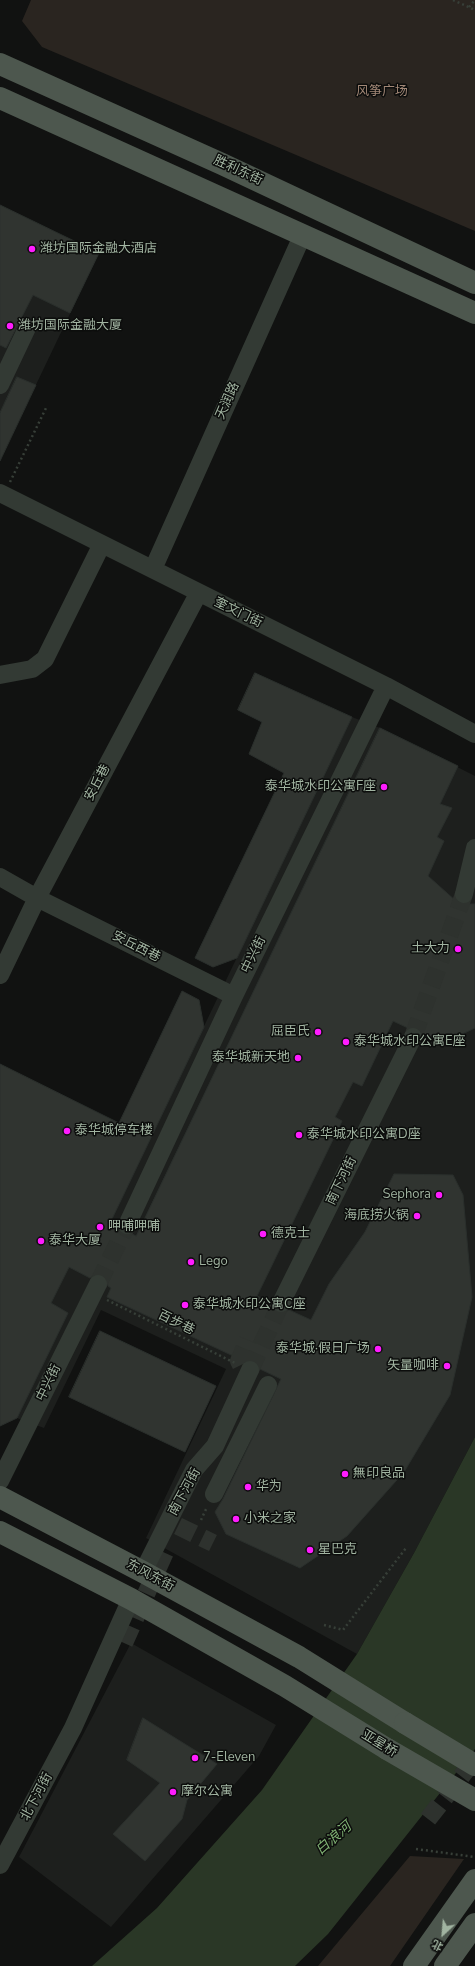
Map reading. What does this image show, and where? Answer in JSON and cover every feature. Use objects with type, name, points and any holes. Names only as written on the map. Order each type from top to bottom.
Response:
[{"type":"main road","name":"胜利东街","points":[[0,64],[222,164],[475,283]]},
{"type":"main road","points":[[0,98],[475,313]]},
{"type":"main road","name":"东风东街","points":[[0,1497],[143,1572],[299,1657],[475,1765]]},
{"type":"main road","points":[[0,1532],[131,1599]]},
{"type":"main road","name":"亚星桥","points":[[131,1599],[285,1686],[387,1749],[475,1800]]},
{"type":"main road","points":[[414,1966],[475,1880]]},
{"type":"main road","points":[[445,1966],[475,1924]]},
{"type":"street","name":"天润路","points":[[153,569],[303,234]]},
{"type":"street","points":[[0,385],[27,328]]},
{"type":"street","name":"奎文门街","points":[[2,494],[153,569],[198,594],[386,686],[475,734]]},
{"type":"street","points":[[0,675],[32,669],[45,658],[102,544]]},
{"type":"street","name":"安丘巷","points":[[0,975],[37,898],[198,594]]},
{"type":"street","name":"中兴街","points":[[127,1225],[234,996],[386,686]]},
{"type":"street","points":[[464,894],[475,848]]},
{"type":"street","name":"安丘西巷","points":[[0,877],[37,898],[234,996]]},
{"type":"street","name":"南下河街","points":[[281,1303],[413,1037]]},
{"type":"street","name":"中兴街","points":[[0,1481],[96,1289]]},
{"type":"street","name":"南下河街","points":[[143,1572],[194,1470],[214,1446],[227,1419],[246,1368]]},
{"type":"street","points":[[214,1494],[268,1385]]},
{"type":"street","points":[[166,1550],[214,1446]]},
{"type":"street","name":"北下河街","points":[[0,1865],[73,1728],[131,1599]]},
{"type":"street","name":"北下河街","points":[[73,1728],[95,1708],[124,1643]]},
{"type":"path","points":[[453,0],[475,10]]},
{"type":"path","points":[[469,7],[475,0]]},
{"type":"path","points":[[2,494],[47,406]]},
{"type":"path","name":"百步巷","points":[[96,1289],[246,1368]]},
{"type":"path","points":[[324,1625],[343,1630],[406,1548]]},
{"type":"path","points":[[416,1849],[475,1857]]},
{"type":"shaded area","points":[[0,205],[99,253],[0,460]]},
{"type":"shaded area","points":[[352,717],[380,728],[475,776],[475,1437],[414,1553],[357,1654],[146,1538],[226,1369],[101,1310],[44,1428],[17,1418],[0,1426],[0,1064],[150,1139]]},
{"type":"shaded area","points":[[131,1643],[276,1725],[259,1756],[111,1927],[19,1857]]},
{"type":"green space","name":"风筝广场","points":[[31,0],[475,0],[475,231],[42,47],[22,21]]},
{"type":"green space","points":[[410,1856],[464,1859],[390,1966],[318,1966]]},
{"type":"water","name":"白浪河","points":[[475,1437],[475,1749],[328,1934],[295,1966],[92,1966],[157,1908],[262,1790],[357,1654],[414,1553]]},
{"type":"building","points":[[0,205],[99,253],[70,313],[33,295],[6,348],[0,345]]},
{"type":"building","points":[[17,377],[36,385],[0,461],[0,413]]},
{"type":"building","points":[[255,673],[352,717],[237,958],[213,967],[195,958],[284,773],[249,754],[262,722],[238,710]]},
{"type":"building","points":[[380,728],[458,766],[440,804],[452,808],[437,837],[444,841],[428,876],[457,902],[462,904],[475,904],[475,1028],[458,1036],[424,1036],[417,1027],[408,1028],[393,1021],[362,1086],[353,1082],[335,1117],[342,1121],[257,1296],[271,1302],[272,1308],[277,1313],[282,1313],[289,1310],[311,1320],[329,1284],[365,1232],[394,1174],[453,1175],[463,1195],[472,1297],[450,1395],[404,1472],[347,1536],[300,1568],[226,1534],[215,1512],[223,1499],[281,1379],[260,1369],[255,1361],[244,1361],[107,1297],[111,1288],[108,1286],[107,1279],[102,1274],[97,1274],[90,1278],[69,1267],[51,1303],[68,1313],[17,1418],[0,1426],[0,1064],[119,1123],[182,991],[199,1000],[204,1027],[110,1223],[117,1226],[122,1234],[132,1234],[136,1236]]},
{"type":"building","points":[[100,1331],[216,1386],[185,1452],[69,1397]]},
{"type":"building","name":"摩尔公寓","points":[[143,1718],[217,1764],[187,1800],[182,1819],[145,1861],[113,1834],[160,1783],[127,1760]]},
{"type":"tunnel","points":[[413,1037],[464,894]]},
{"type":"tunnel","points":[[98,1284],[127,1225]]},
{"type":"tunnel","points":[[250,1370],[281,1303]]},
{"type":"tunnel","points":[[241,1365],[239,1361],[248,1340]]},
{"type":"tunnel","points":[[178,1526],[213,1543]]},
{"type":"tunnel","points":[[124,1643],[166,1550]]},
{"type":"tunnel","points":[[428,1819],[475,1759]]},
{"type":"place","name":"潍坊国际金融大酒店","points":[[32,249]]},
{"type":"place","name":"潍坊国际金融大厦","points":[[10,326]]},
{"type":"place","name":"泰华城水印公寓F座","points":[[384,787]]},
{"type":"place","name":"土大力","points":[[458,949]]},
{"type":"place","name":"屈臣氏","points":[[318,1032]]},
{"type":"place","name":"泰华城水印公寓E座","points":[[346,1042]]},
{"type":"place","name":"泰华城新天地","points":[[298,1058]]},
{"type":"place","name":"泰华城停车楼","points":[[67,1131]]},
{"type":"place","name":"泰华城水印公寓D座","points":[[299,1135]]},
{"type":"place","name":"Sephora","points":[[439,1195]]},
{"type":"place","name":"海底捞火锅","points":[[417,1216]]},
{"type":"place","name":"呷哺呷哺","points":[[100,1227]]},
{"type":"place","name":"德克士","points":[[263,1234]]},
{"type":"place","name":"泰华大厦","points":[[41,1241]]},
{"type":"place","name":"Lego","points":[[191,1262]]},
{"type":"place","name":"泰华城水印公寓C座","points":[[185,1305]]},
{"type":"place","name":"泰华城·假日广场","points":[[378,1349]]},
{"type":"place","name":"矢量咖啡","points":[[447,1366]]},
{"type":"place","name":"無印良品","points":[[345,1474]]},
{"type":"place","name":"华为","points":[[248,1487]]},
{"type":"place","name":"小米之家","points":[[236,1519]]},
{"type":"place","name":"星巴克","points":[[310,1550]]},
{"type":"place","name":"7-Eleven","points":[[195,1758]]},
{"type":"place","name":"摩尔公寓","points":[[173,1792]]}]
